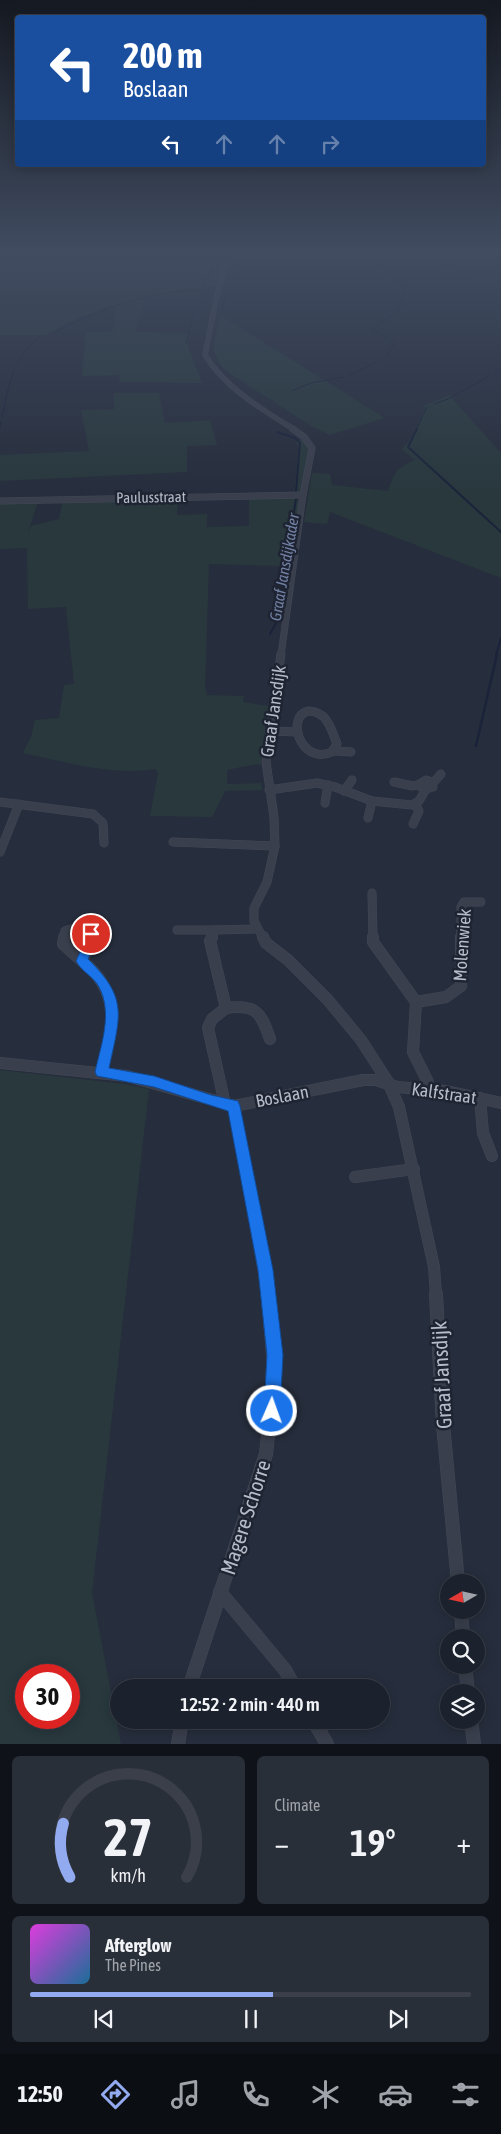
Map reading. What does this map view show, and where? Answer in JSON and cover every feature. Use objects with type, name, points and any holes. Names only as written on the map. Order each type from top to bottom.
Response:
[{"type":"street","name":"Graaf Jansdijk","points":[[209,332],[205,355],[223,377],[265,412],[298,432],[312,448],[303,495],[266,762],[274,817],[275,846],[267,882],[254,908],[254,921],[266,943],[288,960],[328,1000],[361,1040],[388,1082],[399,1107],[434,1267],[443,1425],[457,1574]]},
{"type":"street","name":"Paulusstraat","points":[[0,501],[303,495]]},
{"type":"street","points":[[335,751],[337,744],[326,718],[321,713],[310,711],[301,714],[298,718],[298,732],[300,741],[309,752],[323,754],[335,751],[351,752]]},
{"type":"street","points":[[269,731],[298,732]]},
{"type":"street","points":[[413,824],[418,811],[416,804],[426,780],[433,783],[441,774]]},
{"type":"street","points":[[344,791],[352,780]]},
{"type":"street","points":[[394,782],[423,787]]},
{"type":"street","points":[[269,790],[308,783],[328,785],[372,801],[416,804]]},
{"type":"street","points":[[325,803],[328,785]]},
{"type":"street","points":[[368,818],[372,801]]},
{"type":"street","points":[[0,802],[93,814],[103,823],[104,843]]},
{"type":"street","points":[[0,852],[19,804]]},
{"type":"street","points":[[174,842],[275,846]]},
{"type":"street","points":[[372,893],[373,942],[416,1002],[413,1052],[428,1082],[427,1088]]},
{"type":"street","name":"Molenwiek","points":[[416,1002],[443,1000],[454,994],[461,986],[461,907],[464,902],[481,902]]},
{"type":"street","points":[[177,930],[257,929]]},
{"type":"street","points":[[215,930],[210,941],[226,1008],[242,1005],[255,1009],[263,1018],[270,1039]]},
{"type":"street","points":[[82,961],[103,981],[111,999],[111,1027],[102,1072]]},
{"type":"street","name":"Magere Schorre","points":[[192,1679],[266,1454],[272,1422],[275,1355],[265,1270],[229,1105],[208,1028],[212,1019],[226,1008]]},
{"type":"street","name":"Boslaan","points":[[0,1063],[102,1072],[154,1082],[229,1105],[363,1080],[388,1082]]},
{"type":"street","name":"Kalfstraat","points":[[388,1082],[397,1087],[427,1088],[501,1102]]},
{"type":"street","points":[[480,1098],[483,1134],[492,1156]]},
{"type":"street","points":[[354,1176],[414,1169]]},
{"type":"street","points":[[220,1592],[286,1670],[290,1679]]},
{"type":"street","points":[[178,1744],[180,1729]]},
{"type":"street","points":[[318,1729],[327,1744]]},
{"type":"street","points":[[472,1729],[474,1744]]},
{"type":"shaded area","points":[[0,332],[51,332],[46,335],[0,335]]},
{"type":"shaded area","points":[[86,332],[188,334],[188,347],[202,383],[120,382],[119,375],[82,376]]},
{"type":"shaded area","points":[[217,332],[247,332],[385,418],[330,435],[311,426],[225,370],[219,363],[214,350]]},
{"type":"shaded area","points":[[114,393],[159,393],[165,423],[210,420],[217,445],[187,446],[187,472],[0,481],[0,455],[89,451],[81,410],[114,409]]},
{"type":"shaded area","points":[[449,395],[501,453],[501,578],[330,512],[327,524],[304,522],[312,473],[330,474],[332,485],[388,491],[397,472],[404,465],[415,460],[402,449],[411,439],[425,408],[423,406]]},
{"type":"shaded area","points":[[295,439],[304,441],[308,448],[302,490],[294,493],[299,448]]},
{"type":"shaded area","points":[[249,496],[295,497],[300,502],[284,596],[278,597],[282,566],[209,564],[205,687],[207,695],[244,696],[243,702],[268,706],[261,765],[257,764],[227,770],[227,784],[261,783],[262,790],[225,791],[212,817],[150,816],[158,773],[155,769],[122,771],[72,764],[23,753],[31,737],[35,720],[59,718],[64,685],[74,684],[66,607],[28,609],[27,548],[0,549],[0,503],[38,501],[28,533],[31,526],[59,519],[63,500],[178,497],[177,515],[207,514],[207,527],[249,526]]},
{"type":"shaded area","points":[[0,1070],[125,1084],[149,1089],[92,1593],[110,1687],[110,1729],[118,1729],[121,1744],[0,1744]]},
{"type":"waterway","name":"Graaf Jansdijkader","points":[[186,344],[189,332]]},
{"type":"waterway","points":[[377,332],[394,343],[387,357]]},
{"type":"waterway","points":[[2,417],[10,383],[18,361],[32,343],[41,336]]},
{"type":"waterway","points":[[349,375],[384,359]]},
{"type":"waterway","points":[[494,374],[501,368]]},
{"type":"waterway","points":[[434,404],[448,399],[489,376]]},
{"type":"waterway","points":[[292,391],[311,383],[343,377]]},
{"type":"waterway","points":[[416,430],[427,407]]},
{"type":"waterway","points":[[0,427],[1,421]]},
{"type":"waterway","points":[[417,429],[408,447],[501,532]]},
{"type":"waterway","name":"Graaf Jansdijkader","points":[[277,432],[295,438],[300,443],[296,491]]},
{"type":"waterway","name":"Graaf Jansdijkader","points":[[270,634],[276,623],[296,499]]},
{"type":"waterway","points":[[496,655],[501,638]]},
{"type":"waterway","points":[[476,746],[497,654]]},
{"type":"route","points":[[91,934],[92,939],[82,961],[103,981],[111,999],[112,1007],[111,1027],[102,1072],[154,1082],[185,1090],[211,1101],[234,1106],[265,1270],[275,1355],[272,1411]]}]
